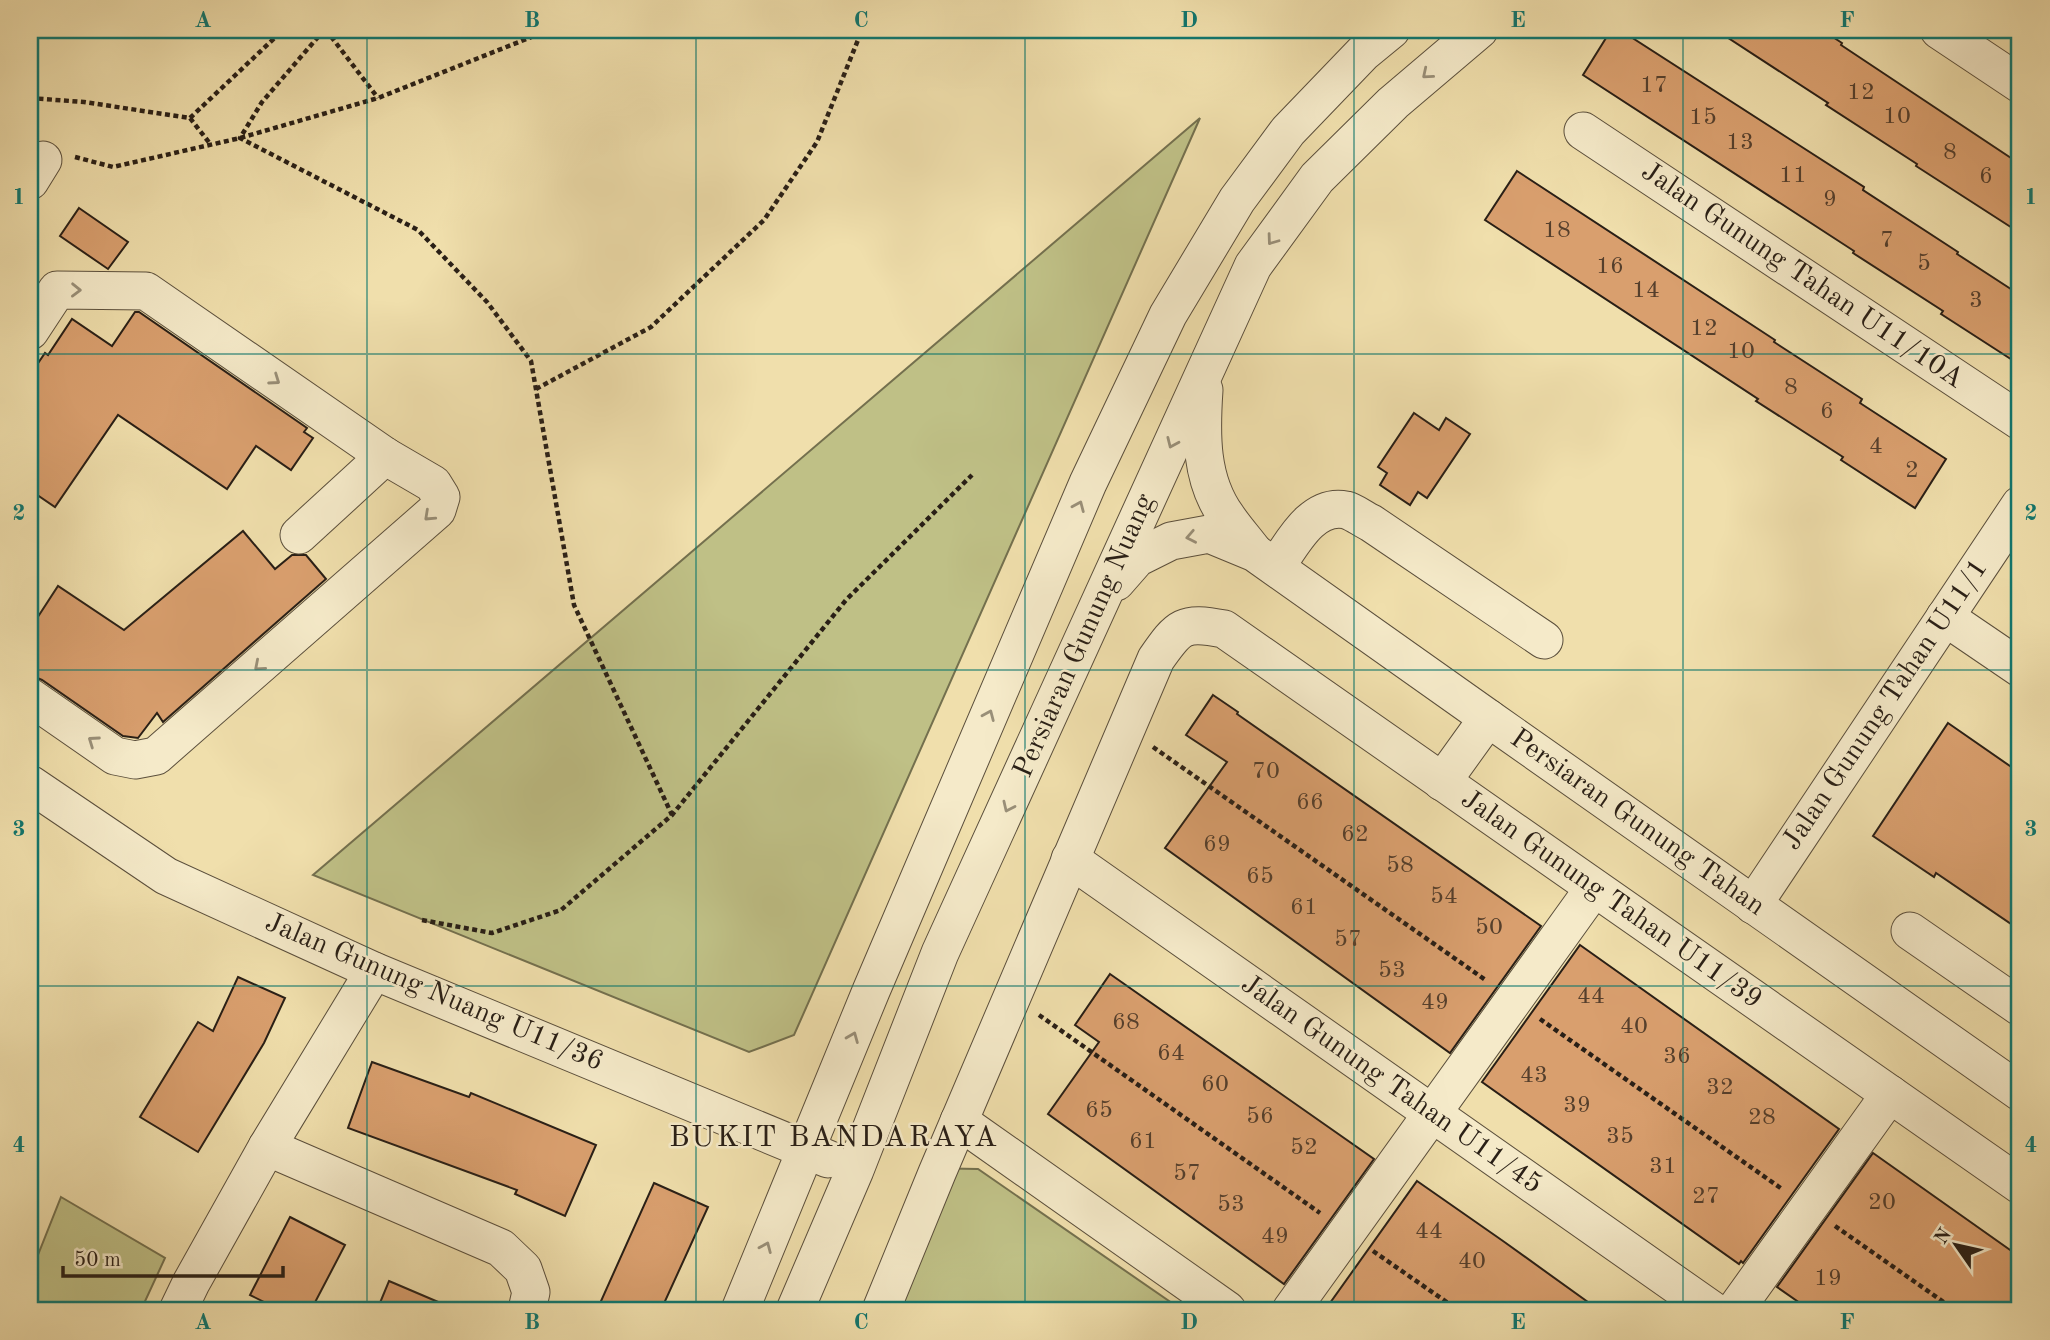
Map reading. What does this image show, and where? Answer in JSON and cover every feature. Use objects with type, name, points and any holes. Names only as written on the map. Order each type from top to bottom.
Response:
[{"type":"street","name":"Persiaran Gunung Nuang","points":[[740,1310],[871,991],[1088,483],[1168,315],[1237,200],[1288,131],[1363,53],[1391,30]]},
{"type":"street","name":"Persiaran Gunung Nuang","points":[[795,1310],[855,1170],[940,953],[1253,266],[1317,178],[1393,103],[1479,30]]},
{"type":"street","points":[[1939,30],[2020,84]]},
{"type":"street","name":"Jalan Gunung Tahan U11/10A","points":[[1583,131],[2020,421]]},
{"type":"street","points":[[30,331],[57,290],[146,291],[385,456],[433,484],[441,497],[437,510],[156,756],[135,760],[115,756],[30,697]]},
{"type":"street","points":[[1205,369],[1201,432],[1207,475],[1225,515],[1265,560]]},
{"type":"street","points":[[299,535],[385,456]]},
{"type":"street","name":"Jalan Gunung Tahan U11/1","points":[[1753,905],[2020,505]]},
{"type":"street","points":[[1265,560],[1324,512],[1346,510],[1371,523],[1544,640]]},
{"type":"street","points":[[1105,594],[1137,558],[1171,541],[1209,534],[1265,560]]},
{"type":"street","name":"Persiaran Gunung Tahan","points":[[1265,560],[2020,1092]]},
{"type":"street","points":[[1945,617],[2020,668]]},
{"type":"street","name":"Jalan Gunung Tahan U11/39","points":[[1070,859],[1156,659],[1175,632],[1198,624],[1224,629],[2020,1185]]},
{"type":"street","points":[[1442,782],[1488,719]]},
{"type":"street","name":"Jalan Gunung Nuang U11/36","points":[[30,784],[166,876],[374,971],[855,1170]]},
{"type":"street","points":[[881,1310],[1070,859]]},
{"type":"street","name":"Jalan Gunung Tahan U11/45","points":[[1070,859],[1712,1310]]},
{"type":"street","points":[[1291,1310],[1594,888]]},
{"type":"street","points":[[1910,931],[2020,1007]]},
{"type":"street","points":[[178,1310],[267,1147],[374,971]]},
{"type":"street","points":[[1735,1310],[1890,1094]]},
{"type":"street","points":[[959,1121],[1227,1310]]},
{"type":"street","points":[[267,1147],[501,1248],[523,1269],[531,1292],[527,1310]]},
{"type":"path","points":[[190,117],[283,30]]},
{"type":"path","points":[[240,138],[262,102],[325,30],[378,98]]},
{"type":"path","points":[[36,171],[74,157],[113,167],[240,138],[378,98],[550,30]]},
{"type":"path","points":[[536,389],[651,327],[764,220],[817,142],[862,30]]},
{"type":"path","points":[[30,98],[84,102],[190,117],[211,145]]},
{"type":"path","points":[[240,138],[418,230],[487,302],[531,361],[574,606],[672,815]]},
{"type":"path","points":[[422,920],[492,933],[561,910],[672,815],[846,600],[972,475]]},
{"type":"path","points":[[1012,996],[1458,1310]]},
{"type":"green space","points":[[1200,118],[794,1035],[749,1052],[313,875]]},
{"type":"green space","points":[[924,1168],[978,1169],[1182,1310],[863,1310]]},
{"type":"green space","points":[[61,1197],[165,1258],[141,1310],[30,1310],[30,1275]]},
{"type":"building","points":[[1611,30],[1620,30],[1864,187],[1863,190],[2020,295],[2020,365],[1941,314],[1943,311],[1853,253],[1854,251],[1583,75]]},
{"type":"building","points":[[1716,30],[1822,30],[1842,43],[1841,45],[2020,164],[2020,233],[1916,166],[1917,164],[1826,105],[1828,103]]},
{"type":"building","points":[[1517,171],[1775,340],[1774,342],[1862,399],[1860,403],[1946,459],[1915,508],[1841,460],[1843,457],[1756,401],[1758,399],[1485,220]]},
{"type":"building","points":[[79,208],[128,242],[108,269],[60,236]]},
{"type":"building","points":[[135,312],[139,312],[307,428],[304,432],[313,438],[291,470],[256,446],[227,489],[118,415],[55,507],[30,490],[30,375],[45,353],[48,355],[72,319],[112,346]]},
{"type":"building","points":[[1414,413],[1439,430],[1446,418],[1470,434],[1427,498],[1418,492],[1410,505],[1380,485],[1387,473],[1378,467]]},
{"type":"building","points":[[243,531],[275,569],[292,555],[306,555],[326,579],[163,722],[157,713],[138,738],[123,736],[42,680],[30,675],[30,629],[58,586],[124,630]]},
{"type":"building","points":[[1213,695],[1541,926],[1450,1053],[1165,848],[1227,762],[1186,735]]},
{"type":"building","points":[[1948,723],[2020,773],[2020,930],[1936,873],[1934,877],[1873,836]]},
{"type":"building","points":[[1580,945],[1839,1129],[1743,1263],[1741,1261],[1739,1264],[1482,1082]]},
{"type":"building","points":[[1110,974],[1374,1159],[1284,1284],[1048,1114],[1099,1042],[1075,1025]]},
{"type":"building","points":[[238,977],[285,998],[264,1043],[198,1152],[140,1117],[198,1022],[213,1031]]},
{"type":"building","points":[[372,1062],[469,1097],[471,1093],[596,1145],[565,1216],[515,1194],[517,1190],[348,1128]]},
{"type":"building","points":[[1873,1153],[2020,1257],[2020,1310],[1810,1310],[1777,1287]]},
{"type":"building","points":[[1417,1181],[1503,1241],[1599,1310],[1325,1310]]},
{"type":"building","points":[[654,1183],[708,1207],[661,1310],[597,1310]]},
{"type":"building","points":[[290,1217],[345,1245],[311,1310],[280,1310],[250,1295]]},
{"type":"building","points":[[389,1281],[457,1310],[377,1310]]},
{"type":"district","name":"BUKIT BANDARAYA","points":[[834,1138]]}]
